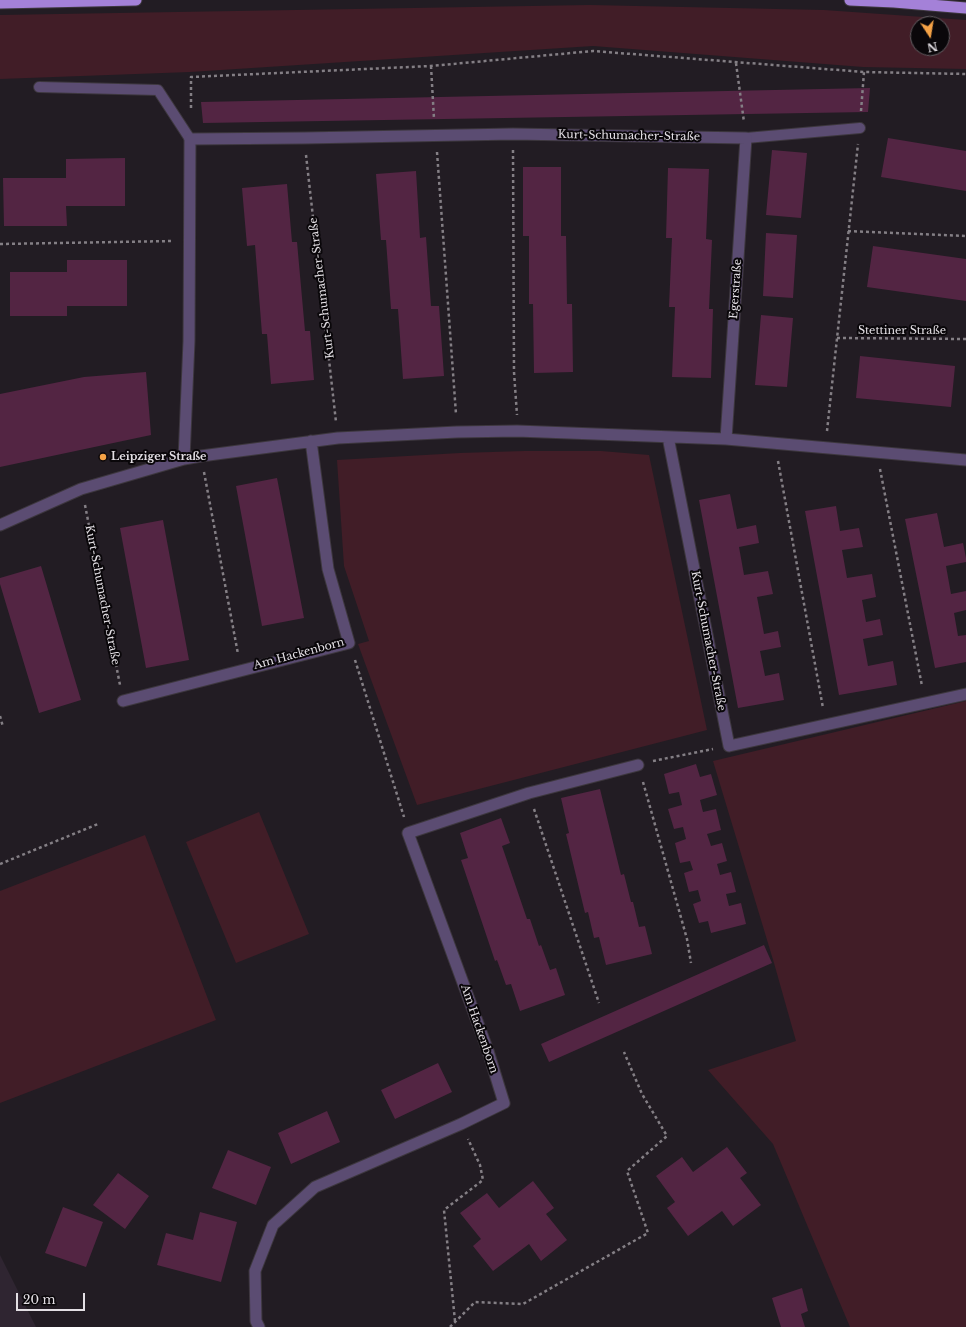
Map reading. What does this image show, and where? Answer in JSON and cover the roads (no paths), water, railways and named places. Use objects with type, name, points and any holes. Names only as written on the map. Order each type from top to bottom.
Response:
[{"type":"highway","points":[[0,2],[136,0]]},
{"type":"highway","points":[[850,0],[966,8]]},
{"type":"street","name":"Kurt-Schumacher-Straße","points":[[190,139],[512,134],[746,138]]},
{"type":"street","name":"Egerstraße","points":[[726,439],[746,138]]},
{"type":"street","points":[[184,460],[190,240],[190,139]]},
{"type":"street","points":[[0,525],[81,489],[184,460],[201,456],[338,438],[457,432],[517,431],[726,439],[966,460]]},
{"type":"street","name":"Kurt-Schumacher-Straße","points":[[668,437],[729,746],[966,694]]},
{"type":"street","name":"Am Hackenborn","points":[[123,701],[349,643],[328,569],[311,441]]},
{"type":"street","name":"Am Hackenborn","points":[[259,1327],[256,1321],[254,1271],[273,1225],[315,1187],[461,1124],[504,1103],[488,1051],[408,833],[529,793],[638,765]]},
{"type":"lane","points":[[39,87],[158,90],[190,139]]},
{"type":"lane","points":[[746,138],[860,128]]},
{"type":"place","name":"Leipziger Straße","points":[[103,457]]}]
